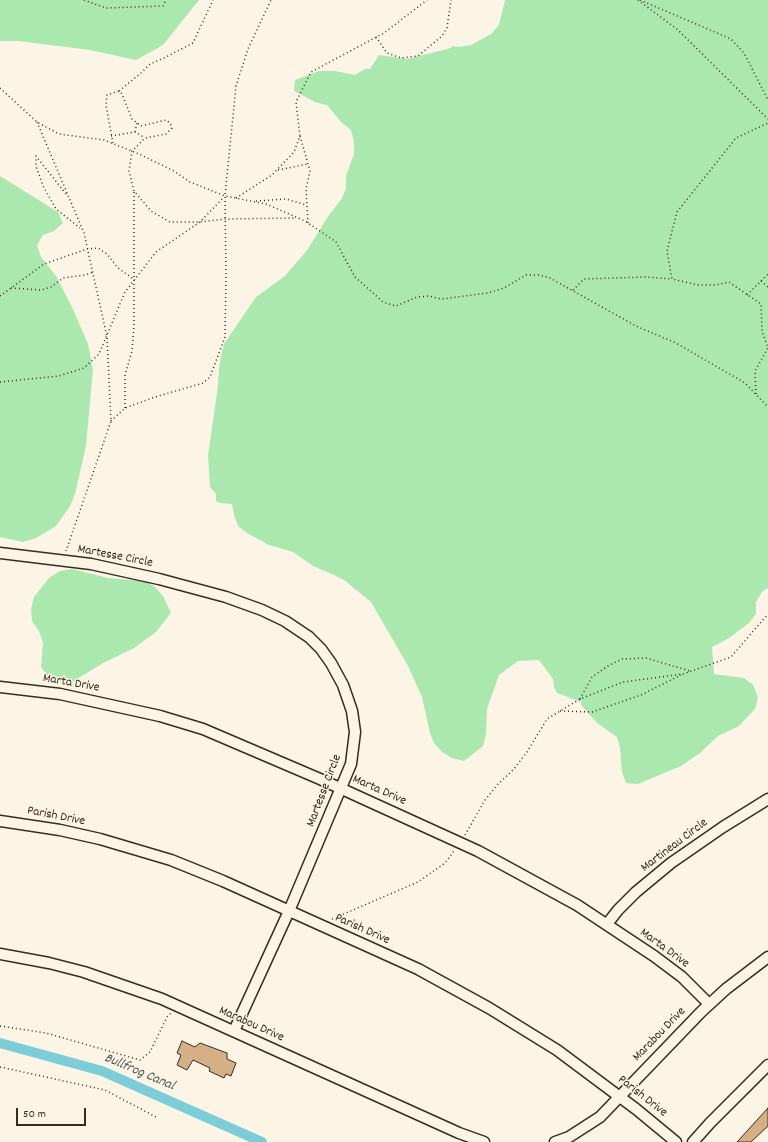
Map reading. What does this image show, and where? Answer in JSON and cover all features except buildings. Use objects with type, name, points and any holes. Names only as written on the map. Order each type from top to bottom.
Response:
[{"type":"street","name":"Martesse Circle","points":[[0,553],[62,560],[159,579],[226,597],[276,616],[309,637],[331,663],[343,685],[352,711],[354,732],[353,754],[341,789],[289,911],[234,1031]]},
{"type":"street","name":"Marta Drive","points":[[0,687],[74,697],[160,716],[203,729],[341,789],[461,843],[529,878],[607,924],[682,977],[709,1004]]},
{"type":"street","name":"Martineau Circle","points":[[607,924],[618,910],[636,892],[671,863],[722,827],[768,799]]},
{"type":"street","name":"Parish Drive","points":[[0,821],[60,830],[128,847],[191,868],[418,969],[489,1008],[557,1050],[620,1097],[676,1142]]},
{"type":"street","name":"Marabou Drive","points":[[0,954],[49,963],[123,984],[234,1031],[459,1134],[484,1142]]},
{"type":"street","points":[[709,1004],[768,958]]},
{"type":"street","name":"Marabou Drive","points":[[555,1142],[584,1128],[600,1117],[672,1040],[709,1004]]},
{"type":"street","points":[[693,1142],[768,1065]]},
{"type":"path","points":[[84,0],[106,8],[163,6],[166,0]]},
{"type":"path","points":[[113,143],[106,105],[107,95],[112,91],[119,91],[150,64],[193,43],[213,0]]},
{"type":"path","points":[[111,421],[125,408],[155,397],[203,383],[210,377],[225,337],[225,196],[236,86],[248,48],[271,0]]},
{"type":"path","points":[[308,223],[306,189],[310,171],[300,136],[296,102],[311,72],[376,38],[427,0]]},
{"type":"path","points":[[376,38],[387,53],[401,58],[418,56],[442,36],[447,28],[452,0]]},
{"type":"path","points":[[639,0],[731,39],[744,53],[768,100]]},
{"type":"path","points":[[639,0],[678,30],[768,119]]},
{"type":"path","points":[[0,88],[37,122],[59,134],[104,140],[113,143],[174,171],[190,182],[225,196],[266,204],[308,223],[336,242],[355,277],[383,302],[396,306],[417,296],[429,296],[441,299],[488,293],[504,288],[526,275],[539,275],[573,291],[636,326],[676,343],[745,384],[768,407]]},
{"type":"path","points":[[119,91],[122,94],[132,119],[141,126],[166,120],[170,123],[172,128],[166,134],[145,138],[132,151],[129,171],[134,191],[135,280],[132,344],[125,375],[125,408]]},
{"type":"path","points":[[37,122],[82,229],[107,337],[111,421],[62,560]]},
{"type":"path","points":[[135,132],[137,123]]},
{"type":"path","points":[[672,279],[667,251],[677,212],[736,138],[768,123]]},
{"type":"path","points":[[111,136],[135,132],[145,138]]},
{"type":"path","points":[[236,198],[272,176],[294,152],[300,136]]},
{"type":"path","points":[[67,196],[36,156],[36,166],[42,186],[56,209],[82,229]]},
{"type":"path","points":[[278,170],[308,164]]},
{"type":"path","points":[[134,191],[151,211],[170,222],[298,218]]},
{"type":"path","points":[[0,382],[59,376],[84,368],[99,354],[126,292],[156,252],[200,222],[225,196]]},
{"type":"path","points":[[252,201],[286,199],[307,205]]},
{"type":"path","points":[[0,296],[44,264],[87,249],[98,248],[103,251],[118,268],[135,280]]},
{"type":"path","points":[[11,288],[41,290],[51,287],[64,278],[86,275],[93,272]]},
{"type":"path","points":[[747,295],[768,274]]},
{"type":"path","points":[[573,291],[584,279],[645,277],[672,279],[698,285],[715,285],[729,282],[761,304],[762,331],[768,348],[755,371],[756,395]]},
{"type":"path","points":[[761,281],[768,287]]},
{"type":"path","points":[[560,711],[592,712],[641,694],[682,674],[731,657],[768,614]]},
{"type":"path","points":[[580,699],[592,677],[608,666],[622,659],[646,658],[690,671]]},
{"type":"path","points":[[316,923],[336,918],[418,882],[445,863],[461,843],[485,800],[498,784],[514,769],[546,719],[580,699],[624,682],[682,674]]},
{"type":"path","points":[[0,1026],[46,1033],[140,1060],[150,1052],[168,1017],[178,1006]]},
{"type":"path","points":[[0,1067],[105,1090],[156,1117]]},
{"type":"green space","points":[[0,0],[199,0],[163,45],[136,60],[90,50],[18,41],[0,41]]},
{"type":"green space","points":[[505,0],[768,0],[768,590],[767,588],[762,592],[756,602],[756,614],[749,623],[729,638],[712,647],[714,674],[744,678],[753,685],[758,697],[755,709],[739,726],[718,736],[700,753],[681,766],[638,784],[626,783],[622,772],[620,748],[617,737],[597,723],[581,705],[581,702],[557,693],[554,687],[553,679],[539,660],[518,661],[499,675],[487,709],[486,734],[483,746],[464,761],[452,758],[442,752],[434,743],[430,733],[422,697],[408,666],[371,602],[344,580],[313,566],[293,552],[269,545],[247,533],[238,526],[232,504],[220,503],[216,501],[216,494],[210,487],[208,455],[220,361],[224,344],[256,297],[285,276],[308,249],[327,218],[342,198],[346,188],[346,176],[354,154],[354,142],[351,130],[342,123],[327,105],[315,102],[294,91],[295,80],[319,71],[335,71],[355,75],[365,69],[370,69],[379,55],[407,59],[451,48],[452,46],[459,47],[471,45],[491,34],[499,25]]},
{"type":"green space","points":[[0,176],[58,212],[63,223],[54,231],[43,235],[37,245],[41,257],[56,276],[72,307],[88,344],[93,370],[86,446],[75,494],[70,506],[56,526],[36,538],[23,542],[0,537]]},
{"type":"green space","points":[[72,569],[108,578],[144,581],[154,586],[163,596],[171,613],[156,632],[134,648],[103,663],[72,682],[58,682],[48,677],[41,667],[43,643],[39,631],[32,621],[31,609],[34,597],[49,578],[60,571]]},
{"type":"waterway","name":"Bullfrog Canal","points":[[0,1043],[102,1071],[262,1142]]}]
